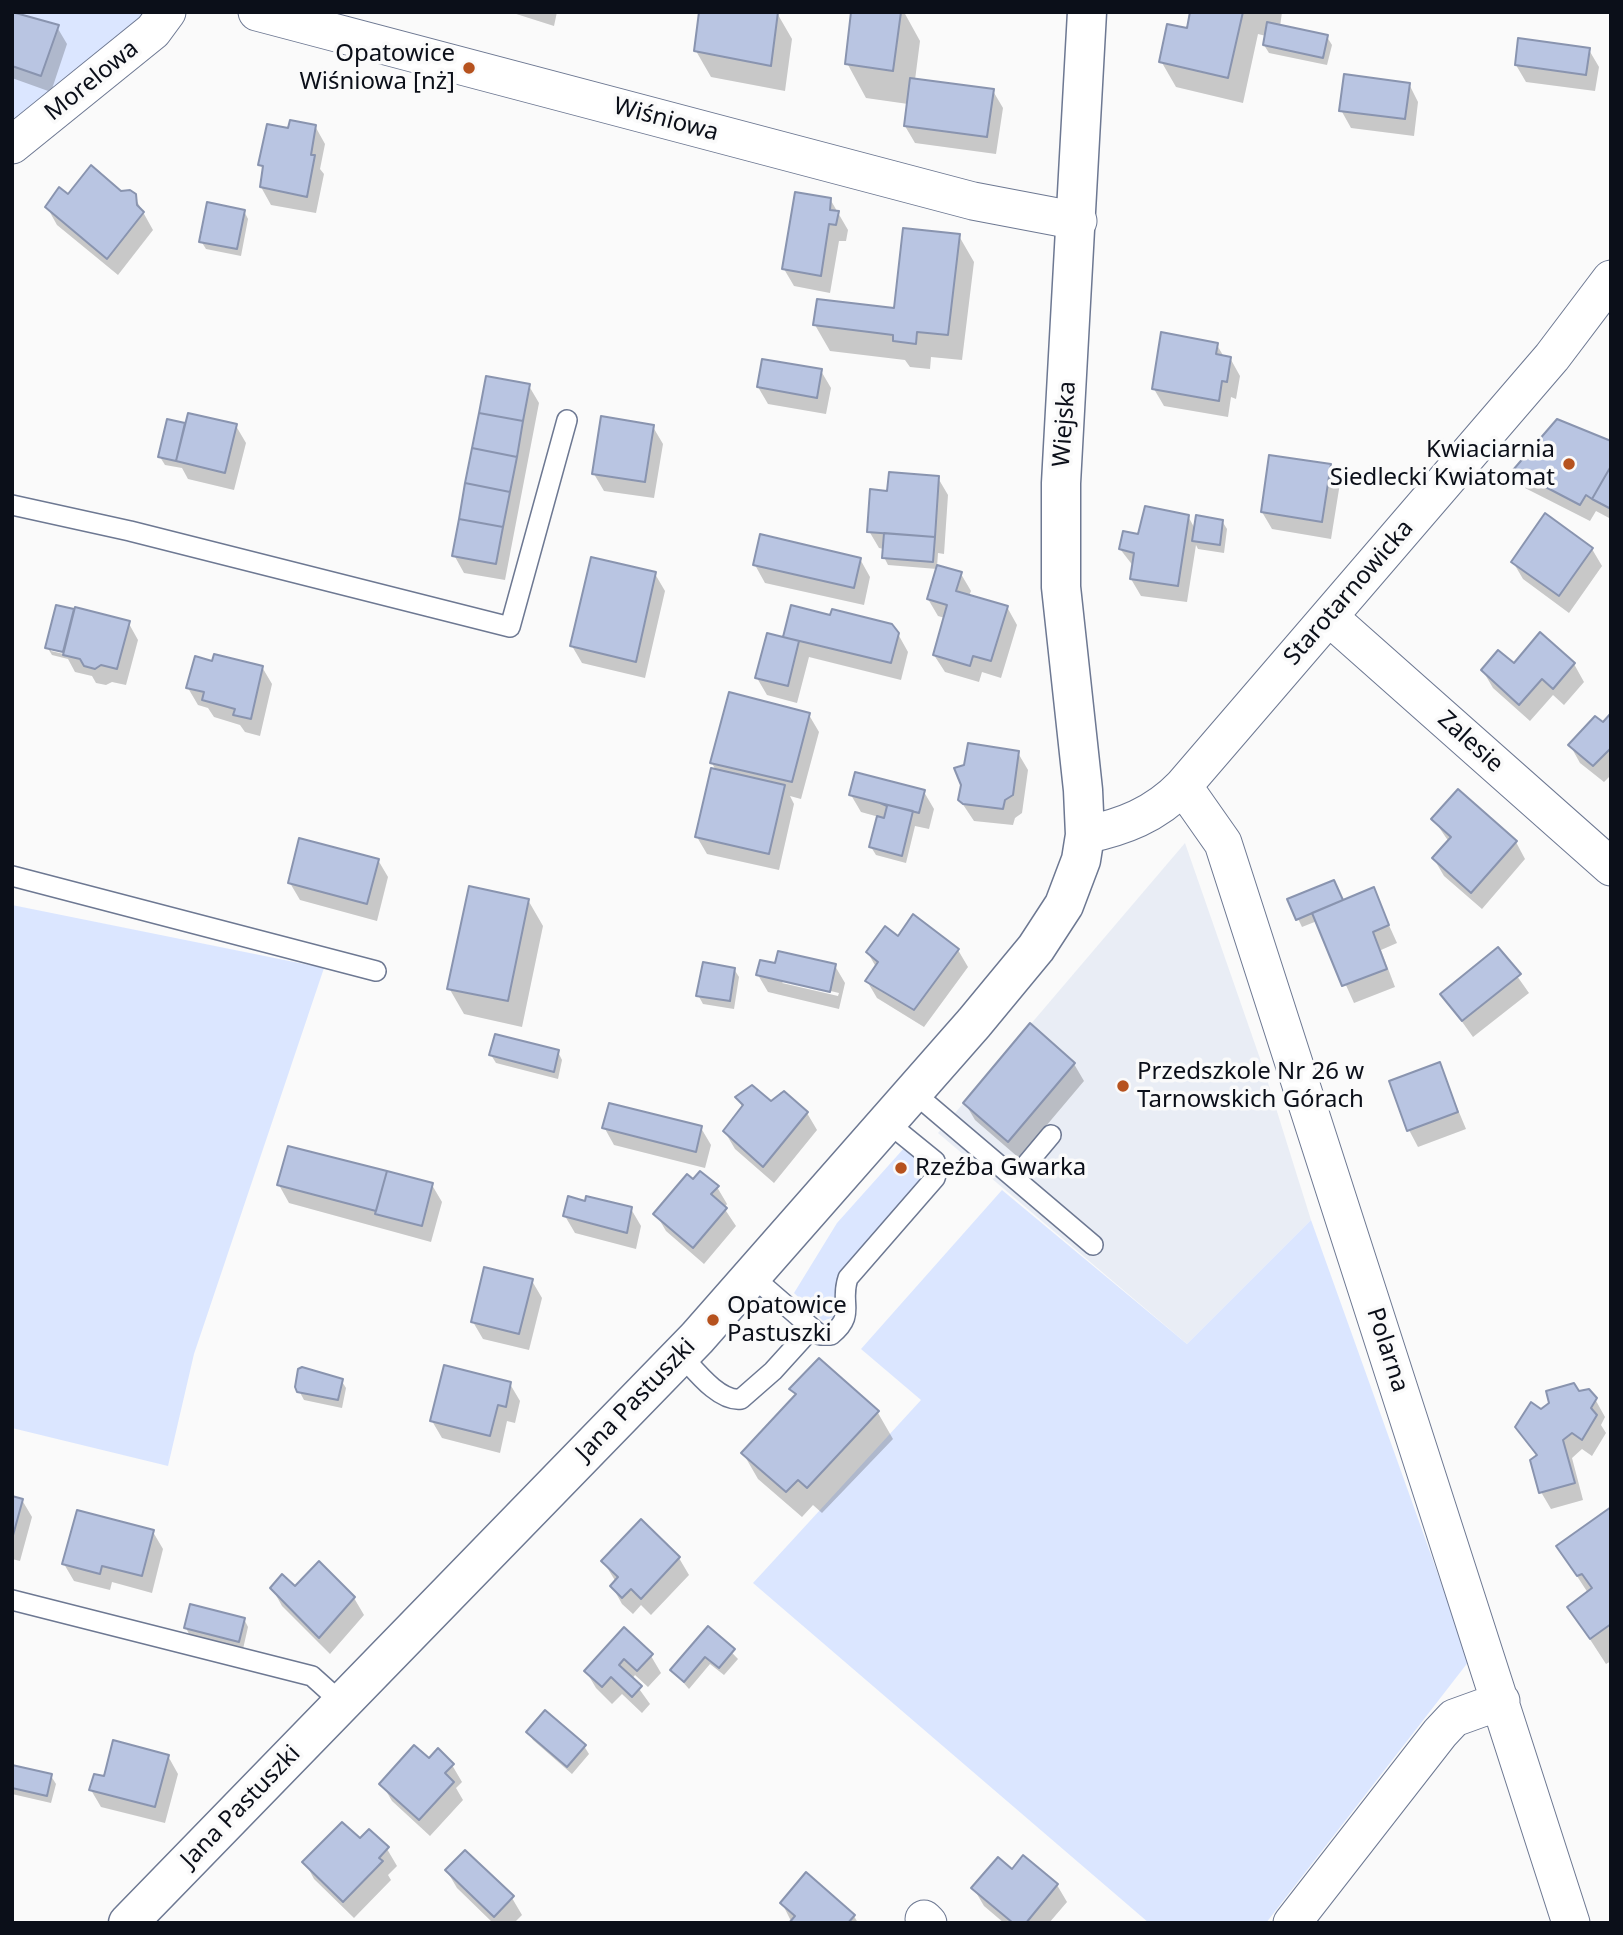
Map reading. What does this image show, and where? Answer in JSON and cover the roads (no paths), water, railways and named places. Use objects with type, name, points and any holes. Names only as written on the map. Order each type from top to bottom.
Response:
[{"type":"street","name":"Morelowa","points":[[12,145],[153,30],[167,12]]},
{"type":"street","name":"Wiśniowa","points":[[257,12],[973,201],[1078,221]]},
{"type":"street","name":"Wiejska","points":[[1085,835],[1083,790],[1060,587],[1061,483],[1078,221],[1087,12]]},
{"type":"street","name":"Starotarnowicka","points":[[1085,835],[1144,817],[1158,809],[1183,786],[1552,357],[1611,279]]},
{"type":"street","name":"Zalesie","points":[[1329,617],[1611,867]]},
{"type":"street","name":"Polarna","points":[[1183,786],[1223,843],[1571,1923]]},
{"type":"street","name":"Jana Pastuszki","points":[[128,1923],[681,1355],[752,1276],[1048,932],[1072,886],[1081,860],[1085,835]]},
{"type":"street","points":[[1292,1923],[1454,1718],[1501,1701]]},
{"type":"lane","points":[[12,505],[130,531],[510,627],[567,420]]},
{"type":"lane","points":[[12,876],[376,971]]},
{"type":"lane","points":[[913,1092],[1093,1245]]},
{"type":"lane","points":[[752,1276],[820,1335],[831,1335],[841,1327],[847,1316],[848,1278],[935,1178],[938,1169],[935,1161],[887,1122]]},
{"type":"lane","points":[[1015,1178],[1051,1135]]},
{"type":"lane","points":[[681,1355],[710,1384],[731,1399],[741,1399],[773,1371],[812,1328]]},
{"type":"lane","points":[[12,1600],[312,1676],[342,1703]]},
{"type":"place","name":"Opatowice Wiśniowa [nż]","points":[[469,68]]},
{"type":"place","name":"Kwiaciarnia Siedlecki Kwiatomat","points":[[1569,464]]},
{"type":"place","name":"Przedszkole Nr 26 w Tarnowskich Górach","points":[[1123,1086]]},
{"type":"place","name":"Rzeźba Gwarka","points":[[901,1168]]},
{"type":"place","name":"Opatowice Pastuszki","points":[[713,1320]]}]
